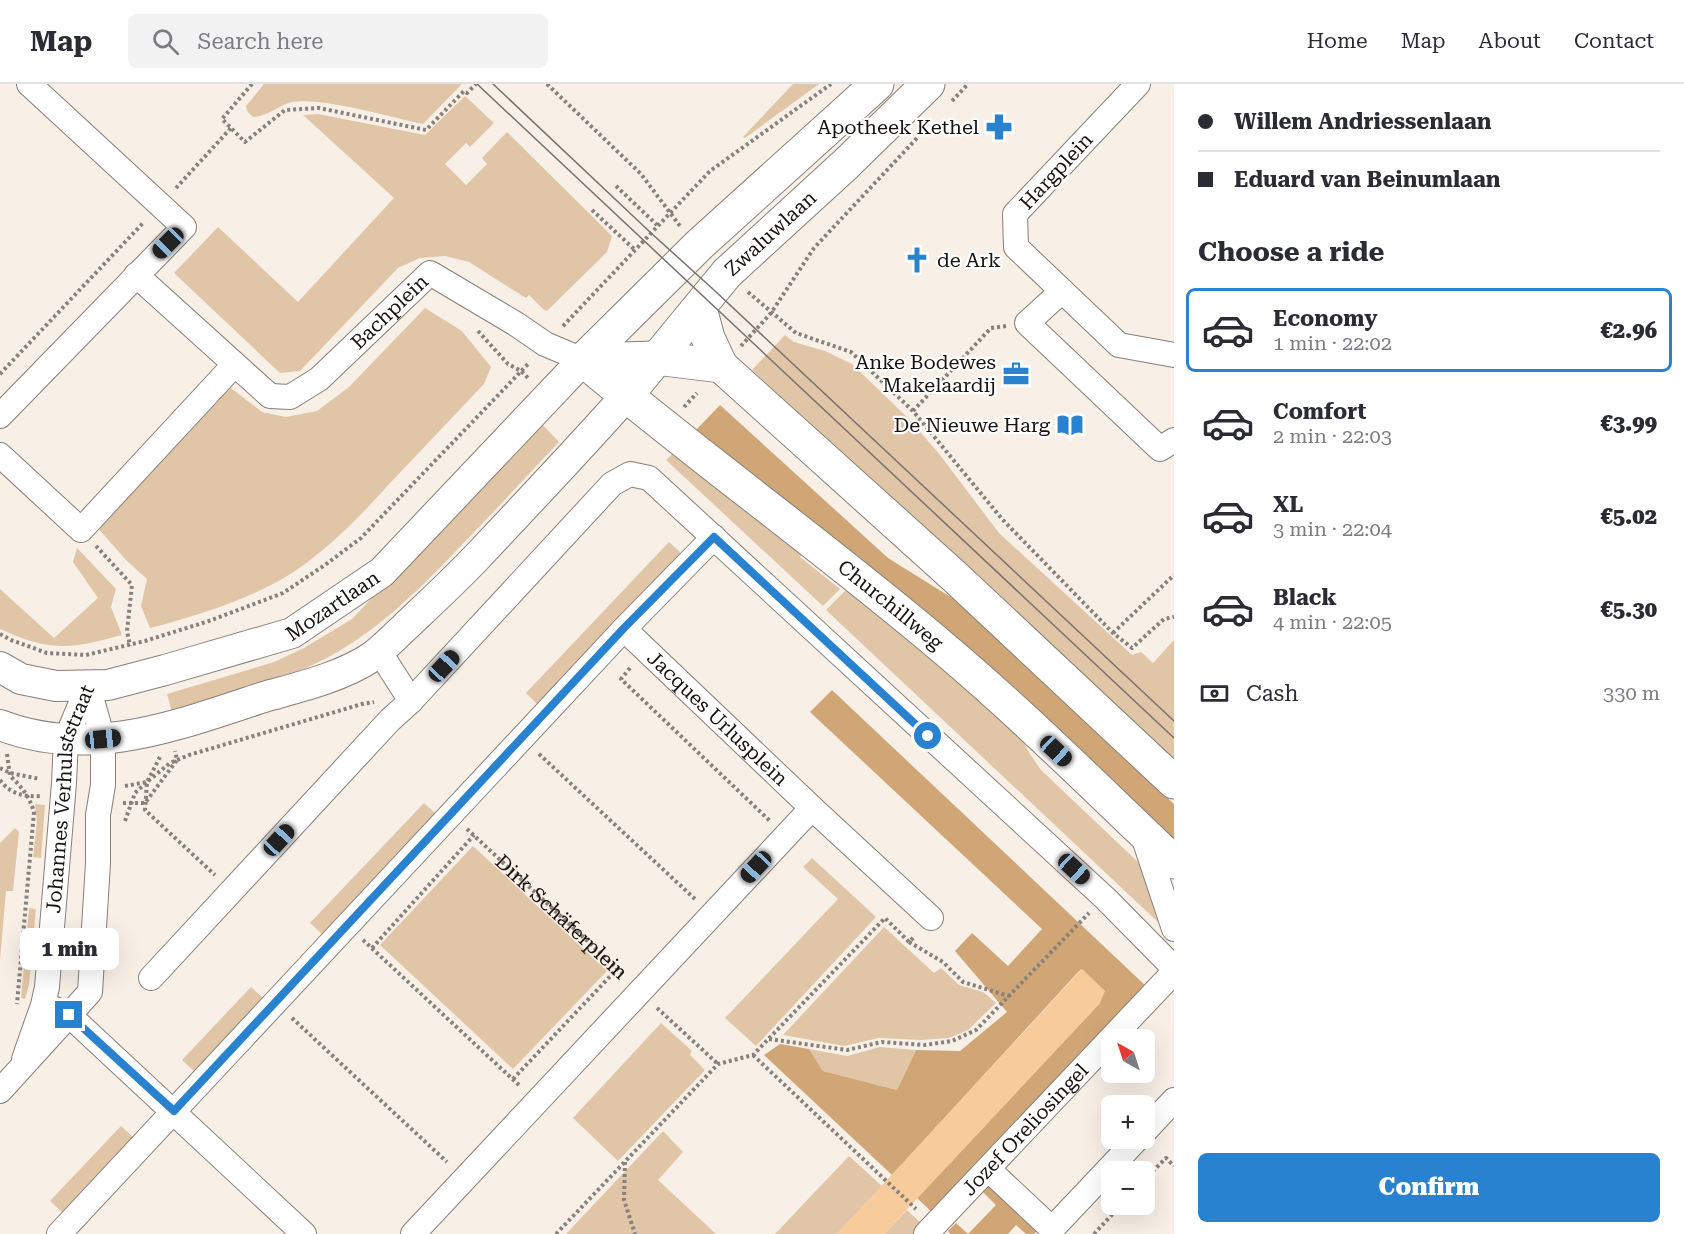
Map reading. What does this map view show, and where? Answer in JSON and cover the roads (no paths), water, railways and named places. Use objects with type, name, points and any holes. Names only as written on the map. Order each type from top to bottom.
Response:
[{"type":"main road","name":"Zwaluwlaan","points":[[583,360],[699,245],[877,84]]},
{"type":"main road","name":"Zwaluwlaan","points":[[626,396],[642,358],[700,308],[728,273],[846,164],[940,93]]},
{"type":"main road","points":[[642,358],[634,331],[646,299]]},
{"type":"main road","points":[[700,308],[708,338],[722,366],[954,576],[1174,782]]},
{"type":"main road","points":[[583,360],[642,358],[722,366]]},
{"type":"main road","name":"Churchillweg","points":[[583,360],[941,646],[1174,862]]},
{"type":"street","points":[[0,416],[184,227],[29,84]]},
{"type":"street","name":"Hargplein","points":[[1138,84],[1015,214],[1016,247],[1119,345],[1174,355]]},
{"type":"street","name":"Bachplein","points":[[136,274],[270,396],[290,397],[319,379],[430,273],[545,344],[583,360]]},
{"type":"street","points":[[1062,291],[1028,324],[1160,449],[1174,440]]},
{"type":"street","name":"Mozartlaan","points":[[0,667],[21,679],[56,686],[108,685],[292,633],[382,572],[583,360]]},
{"type":"street","points":[[0,455],[81,530],[234,365]]},
{"type":"street","points":[[0,725],[24,733],[66,739],[103,739],[156,731],[300,686],[369,659],[446,589],[571,458],[626,396]]},
{"type":"street","points":[[151,978],[612,484],[630,474],[649,478],[714,537],[1106,899],[1174,970]]},
{"type":"street","points":[[59,1234],[624,628],[714,537]]},
{"type":"street","name":"Jacques Urlusplein","points":[[624,628],[931,918]]},
{"type":"street","points":[[379,651],[411,701]]},
{"type":"street","name":"Johannes Verhulststraat","points":[[21,1068],[47,987],[66,739],[88,686]]},
{"type":"street","name":"Johannes Verhulststraat","points":[[0,1091],[90,992],[99,863],[98,816],[103,785],[103,739],[88,686]]},
{"type":"street","name":"Dirk Schäferplein","points":[[413,1234],[812,808]]},
{"type":"street","name":"Churchillweg","points":[[1141,831],[1174,929]]},
{"type":"street","name":"Jozef Oreliosingel","points":[[930,1230],[1174,970]]},
{"type":"street","points":[[43,1005],[69,1015],[304,1234]]},
{"type":"street","points":[[1155,1121],[1174,1101]]},
{"type":"street","points":[[988,1169],[1052,1229],[1128,1149]]},
{"type":"tram line","points":[[477,84],[1174,738]]},
{"type":"tram line","points":[[493,84],[1174,721]]},
{"type":"place","name":"Apotheek Kethel","points":[[999,127]]},
{"type":"place","name":"de Ark","points":[[917,260]]},
{"type":"place","name":"Anke Bodewes Makelaardij","points":[[1016,374]]},
{"type":"place","name":"De Nieuwe Harg","points":[[1070,425]]}]
